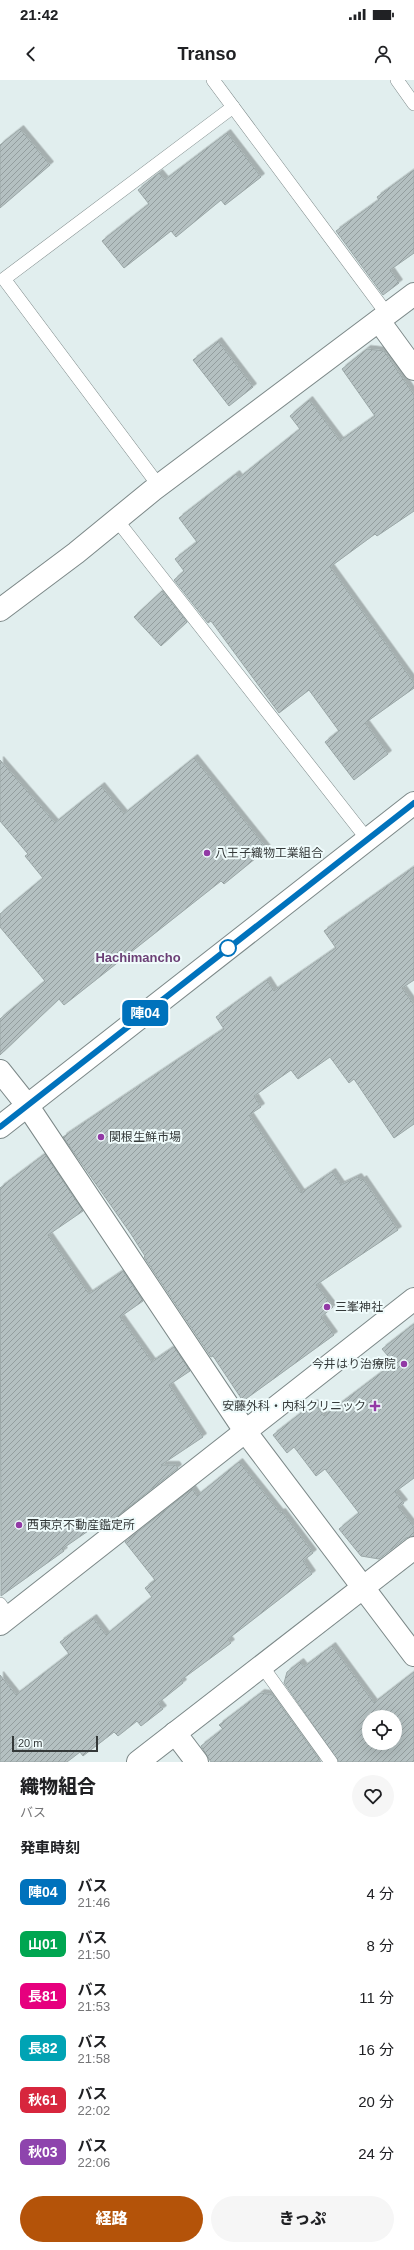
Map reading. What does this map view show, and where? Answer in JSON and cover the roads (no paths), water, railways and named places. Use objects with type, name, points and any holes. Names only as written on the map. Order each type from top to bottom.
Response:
[{"type":"main road","points":[[0,610],[76,554],[116,519],[159,486],[414,294]]},
{"type":"main road","points":[[383,317],[414,369]]},
{"type":"main road","points":[[0,1127],[414,803]]},
{"type":"main road","points":[[0,1071],[27,1105],[245,1431],[365,1587],[414,1655]]},
{"type":"main road","points":[[3,1615],[245,1431],[414,1299]]},
{"type":"main road","points":[[138,1762],[414,1548]]},
{"type":"main road","points":[[176,1733],[197,1762]]},
{"type":"lane","points":[[213,80],[383,317]]},
{"type":"lane","points":[[398,80],[414,104]]},
{"type":"lane","points":[[159,486],[2,281],[233,108]]},
{"type":"lane","points":[[116,519],[367,839]]},
{"type":"lane","points":[[262,1666],[331,1762]]},
{"type":"place","name":"八王子織物工業組合","points":[[207,853]]},
{"type":"place","name":"関根生鮮市場","points":[[101,1137]]},
{"type":"place","name":"三峯神社","points":[[327,1307]]},
{"type":"place","name":"今井はり治療院","points":[[404,1364]]},
{"type":"place","name":"安藤外科・内科クリニック","points":[[375,1406]]},
{"type":"place","name":"西東京不動産鑑定所","points":[[19,1525]]},
{"type":"district","name":"Hachimancho","points":[[138,957]]}]
